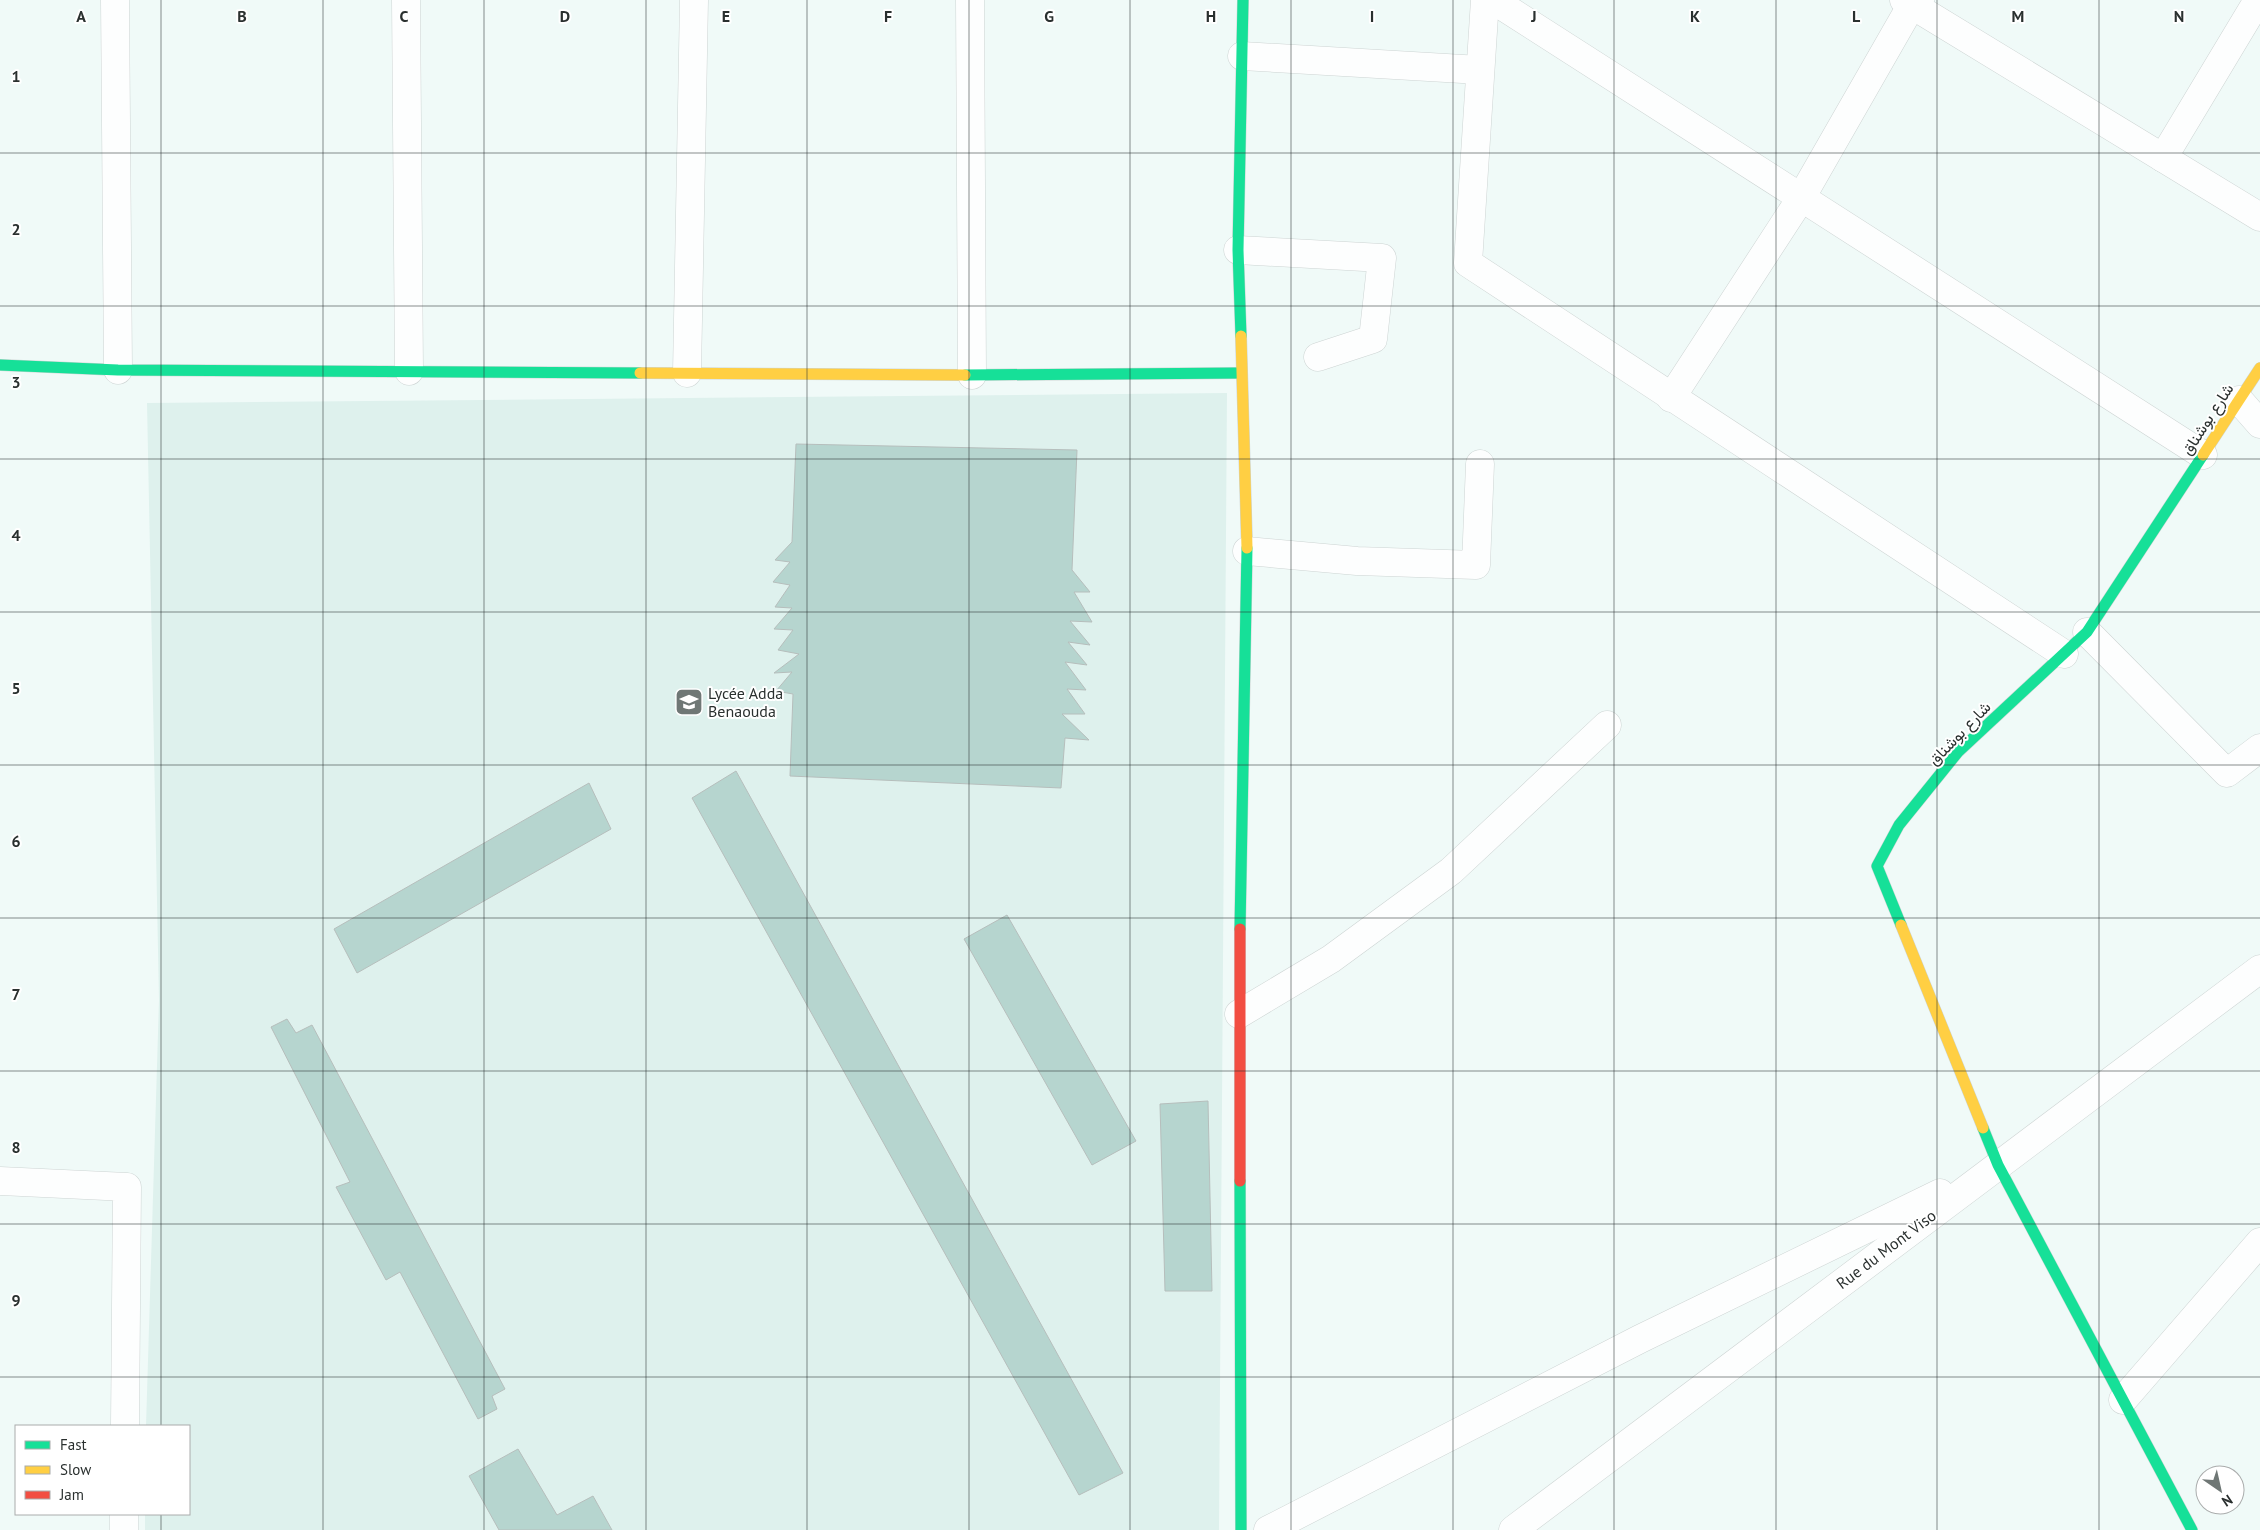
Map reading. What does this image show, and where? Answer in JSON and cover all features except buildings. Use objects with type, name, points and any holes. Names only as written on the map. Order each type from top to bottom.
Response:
[{"type":"street","points":[[115,0],[118,370]]},
{"type":"street","points":[[406,0],[409,371]]},
{"type":"street","points":[[687,373],[694,0]]},
{"type":"street","points":[[970,0],[972,375]]},
{"type":"street","points":[[1241,1530],[1239,1014],[1247,551],[1238,250],[1243,0]]},
{"type":"street","points":[[1485,0],[1468,264],[2064,654]]},
{"type":"street","points":[[1493,0],[2203,455]]},
{"type":"street","points":[[2163,158],[2258,0]]},
{"type":"street","points":[[1671,398],[1801,198],[1912,2],[2260,217]]},
{"type":"street","points":[[1242,56],[1480,70]]},
{"type":"street","points":[[1238,250],[1382,258],[1373,339],[1318,357]]},
{"type":"street","points":[[0,366],[118,370],[972,375],[1241,373]]},
{"type":"street","name":"شارع بوشناق","points":[[1998,1165],[1877,866],[1899,825],[1958,752],[2087,632],[2260,368]]},
{"type":"street","points":[[2239,400],[2260,424]]},
{"type":"street","points":[[1247,551],[1357,561],[1476,566],[1480,464]]},
{"type":"street","points":[[2087,632],[2227,773],[2260,748]]},
{"type":"street","points":[[1239,1014],[1331,959],[1451,871],[1607,725]]},
{"type":"street","name":"Rue du Mont Viso","points":[[1513,1530],[2260,968]]},
{"type":"street","points":[[1268,1530],[1640,1339],[1998,1165],[2192,1530]]},
{"type":"street","points":[[0,1181],[127,1187],[125,1425]]},
{"type":"street","points":[[2123,1400],[2260,1242]]},
{"type":"street","points":[[124,1515],[124,1530]]},
{"type":"shaded area","name":"Lycée Adda Benaouda","points":[[1227,393],[1219,1530],[145,1530],[145,1515],[190,1515],[190,1425],[146,1425],[159,1000],[147,403]]},
{"type":"traffic: fast","points":[[1241,336],[1238,250],[1243,0]]},
{"type":"traffic: fast","points":[[0,365],[118,370],[640,373]]},
{"type":"traffic: fast","points":[[965,375],[1241,373]]},
{"type":"traffic: fast","points":[[1901,925],[1877,866],[1899,825],[1958,752],[2087,632],[2203,455]]},
{"type":"traffic: fast","points":[[1240,929],[1247,548]]},
{"type":"traffic: fast","points":[[1983,1128],[1998,1165],[2192,1530]]},
{"type":"traffic: fast","points":[[1240,1181],[1241,1530]]},
{"type":"traffic: slow","points":[[1241,336],[1247,548]]},
{"type":"traffic: slow","points":[[2203,455],[2260,368]]},
{"type":"traffic: slow","points":[[640,373],[965,375]]},
{"type":"traffic: slow","points":[[1901,925],[1983,1128]]},
{"type":"traffic: jam","points":[[1240,929],[1240,1181]]},
{"type":"place","name":"Lycée Adda Benaouda","points":[[689,702]]}]
